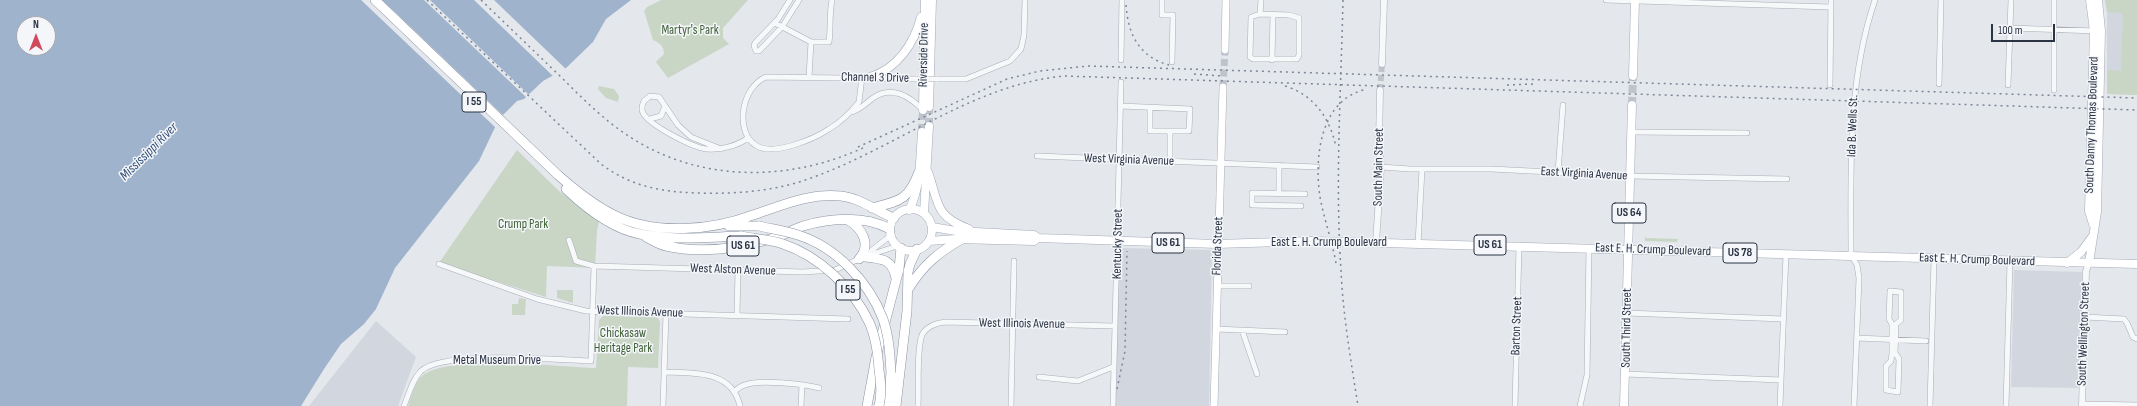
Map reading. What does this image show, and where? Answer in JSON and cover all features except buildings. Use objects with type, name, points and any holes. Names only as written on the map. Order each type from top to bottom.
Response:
[{"type":"highway","name":"I 55","points":[[368,0],[557,177],[595,209],[639,234],[679,237],[741,236],[782,243],[800,251],[824,268],[847,289],[860,306],[874,338],[881,386],[880,406]]},
{"type":"highway","name":"I 55","points":[[375,0],[557,177]]},
{"type":"highway","points":[[872,208],[894,204],[901,199],[923,170]]},
{"type":"highway","name":"US 61","points":[[711,227],[753,215],[801,198],[815,196],[842,196],[862,202],[894,218]]},
{"type":"highway","name":"I 55","points":[[612,218],[654,227],[759,226],[799,235],[830,252],[846,264],[866,287],[883,320],[890,350],[891,373],[888,406]]},
{"type":"highway","points":[[846,219],[855,224],[864,234],[865,243],[862,256],[887,262],[894,268],[896,282]]},
{"type":"highway","name":"US 61","points":[[639,234],[665,246],[719,249],[742,246],[776,237],[822,221],[846,219],[875,223],[890,232]]},
{"type":"highway","points":[[909,288],[917,275],[934,257],[962,239]]},
{"type":"highway","points":[[867,406],[876,357],[901,261],[899,247]]},
{"type":"highway","points":[[896,406],[909,288],[910,264],[918,249]]},
{"type":"main road","name":"Riverside Drive","points":[[926,109],[932,0]]},
{"type":"main road","points":[[1225,50],[1226,0]]},
{"type":"main road","name":"South Danny Thomas Boulevard","points":[[2090,0],[2098,31]]},
{"type":"main road","name":"South Danny Thomas Boulevard","points":[[2089,263],[2093,237],[2093,225],[2097,212],[2098,0]]},
{"type":"main road","points":[[1633,76],[1635,1]]},
{"type":"main road","name":"Riverside Drive","points":[[925,4],[926,109]]},
{"type":"main road","points":[[866,77],[885,71],[902,56],[912,40],[925,4]]},
{"type":"main road","name":"Florida Street","points":[[1214,406],[1217,244],[1223,87]]},
{"type":"main road","name":"US 64","points":[[1629,249],[1632,105]]},
{"type":"main road","points":[[923,170],[909,210],[894,218],[890,232],[899,247],[913,250],[918,249],[929,240],[932,227],[924,213],[923,170],[926,129]]},
{"type":"main road","points":[[923,170],[938,207],[947,219],[976,232]]},
{"type":"main road","points":[[909,210],[924,213]]},
{"type":"main road","name":"US 61","points":[[932,227],[956,231],[1034,235],[1038,238],[1217,244]]},
{"type":"main road","points":[[2067,263],[2081,252],[2093,237]]},
{"type":"main road","name":"US 61","points":[[929,240],[962,239],[1034,241],[1038,238]]},
{"type":"main road","name":"East E. H. Crump Boulevard","points":[[1217,244],[1312,241],[2137,264]]},
{"type":"main road","name":"South Third Street","points":[[1624,406],[1629,249]]},
{"type":"street","points":[[790,0],[775,23],[756,43],[754,46],[756,51],[759,51],[782,27],[799,0]]},
{"type":"street","points":[[775,23],[811,42],[829,42],[831,30],[829,17],[832,0]]},
{"type":"street","name":"Channel 3 Drive","points":[[748,138],[745,131],[746,98],[755,82],[766,77],[966,79],[1010,61],[1021,48],[1024,35],[1024,0]]},
{"type":"street","points":[[1121,60],[1122,0]]},
{"type":"street","points":[[1162,0],[1162,15],[1173,15],[1172,62]]},
{"type":"street","points":[[1260,14],[1261,0]]},
{"type":"street","points":[[1382,64],[1384,0]]},
{"type":"street","points":[[1606,0],[1830,7]]},
{"type":"street","points":[[1830,85],[1831,0]]},
{"type":"street","name":"Ida B. Wells St.","points":[[1854,406],[1858,278],[1857,265],[1851,255],[1851,172],[1855,82],[1865,29],[1875,0]]},
{"type":"street","points":[[1938,84],[1941,0]]},
{"type":"street","points":[[2008,85],[2011,0]]},
{"type":"street","points":[[2054,0],[2054,90]]},
{"type":"street","points":[[1260,14],[1296,16],[1299,18],[1299,55],[1295,60],[1253,60],[1250,57],[1251,17],[1260,14]]},
{"type":"street","points":[[1272,60],[1274,14]]},
{"type":"street","points":[[2010,28],[2098,31]]},
{"type":"street","points":[[809,77],[811,42]]},
{"type":"street","points":[[721,149],[691,137],[678,125],[662,99],[657,96],[652,96],[645,99],[642,109],[645,115],[670,134],[685,142],[706,149],[721,149],[743,142],[748,138],[764,149],[778,148],[814,137],[830,128],[851,112],[859,102],[866,77]]},
{"type":"street","name":"Kentucky Street","points":[[1112,406],[1116,326],[1121,82]]},
{"type":"street","name":"South Main Street","points":[[1376,243],[1381,167],[1379,145],[1380,90]]},
{"type":"street","points":[[851,112],[860,110],[874,97],[888,92],[904,95],[926,109]]},
{"type":"street","points":[[1558,172],[1563,105]]},
{"type":"street","points":[[650,119],[661,116],[665,106]]},
{"type":"street","points":[[1121,106],[1128,106],[1150,107],[1190,109],[1188,132],[1150,131],[1150,107]]},
{"type":"street","points":[[1170,132],[1170,161]]},
{"type":"street","points":[[1632,132],[1747,133]]},
{"type":"street","name":"West Virginia Avenue","points":[[1037,156],[1221,162]]},
{"type":"street","points":[[1221,162],[1317,167]]},
{"type":"street","points":[[1279,165],[1279,193]]},
{"type":"street","name":"East Virginia Avenue","points":[[1381,167],[1558,172],[1630,176],[1787,179]]},
{"type":"street","points":[[1418,244],[1422,169]]},
{"type":"street","points":[[1301,206],[1252,205],[1252,193],[1305,194]]},
{"type":"street","name":"West Alston Avenue","points":[[864,257],[890,232]]},
{"type":"street","name":"West Alston Avenue","points":[[569,240],[576,261],[594,266],[803,272],[835,270],[864,257],[899,247]]},
{"type":"street","name":"Barton Street","points":[[1515,406],[1519,246]]},
{"type":"street","points":[[1580,406],[1587,376],[1589,248]]},
{"type":"street","points":[[1780,406],[1786,254]]},
{"type":"street","points":[[1930,406],[1934,259]]},
{"type":"street","points":[[1012,406],[1014,261]]},
{"type":"street","points":[[2006,406],[2010,261]]},
{"type":"street","name":"South Wellington Street","points":[[2082,405],[2086,272],[2089,263]]},
{"type":"street","name":"West Illinois Avenue","points":[[439,264],[537,299],[586,311],[593,310],[848,319]]},
{"type":"street","points":[[593,310],[594,266]]},
{"type":"street","points":[[737,315],[738,270]]},
{"type":"street","points":[[1217,286],[1249,286]]},
{"type":"street","points":[[1894,324],[1901,320],[1901,292],[1891,290],[1889,319],[1894,324],[1894,353],[1892,361],[1886,366],[1886,391],[1898,392],[1899,359],[1894,353]]},
{"type":"street","name":"Metal Museum Drive","points":[[404,406],[413,381],[422,370],[434,363],[467,358],[591,361],[593,310]]},
{"type":"street","points":[[663,406],[666,313]]},
{"type":"street","points":[[1627,313],[1783,319]]},
{"type":"street","points":[[2084,317],[2124,319],[2128,322],[2133,337],[2137,339]]},
{"type":"street","name":"West Illinois Avenue","points":[[918,406],[920,342],[923,333],[929,327],[945,322],[1116,326]]},
{"type":"street","points":[[1216,329],[1285,332]]},
{"type":"street","points":[[1242,330],[1257,374]]},
{"type":"street","points":[[1857,338],[1926,341]]},
{"type":"street","points":[[1039,376],[1078,381],[1113,367]]},
{"type":"street","points":[[665,372],[708,374],[718,377],[729,385],[740,406]]},
{"type":"street","points":[[1625,374],[1781,380]]},
{"type":"street","points":[[734,392],[744,385],[753,382],[802,385],[819,388]]},
{"type":"street","points":[[801,406],[802,385]]},
{"type":"street","points":[[2082,405],[2137,405]]},
{"type":"shaded area","points":[[2105,0],[2137,0],[2137,95],[2107,94],[2107,12]]},
{"type":"shaded area","points":[[1119,248],[1212,250],[1209,406],[1115,406]]},
{"type":"shaded area","points":[[2014,270],[2082,272],[2078,388],[2011,387]]},
{"type":"shaded area","points":[[376,321],[416,357],[398,406],[309,406]]},
{"type":"green space","name":"Martyr's Park","points":[[661,0],[748,0],[723,28],[723,38],[729,44],[668,78],[656,62],[664,54],[664,51],[661,45],[653,40],[644,11],[647,7]]},
{"type":"green space","points":[[2105,0],[2137,0],[2137,95],[2107,94],[2107,70],[2121,71],[2123,13],[2107,12]]},
{"type":"green space","points":[[599,86],[614,89],[619,96],[618,102],[606,98],[598,89]]},
{"type":"green space","name":"Crump Park","points":[[517,150],[560,192],[600,218],[597,230],[595,268],[547,266],[546,297],[439,263]]},
{"type":"green space","points":[[1645,236],[1646,238],[1678,239],[1677,242],[1645,241]]},
{"type":"green space","points":[[557,290],[573,290],[573,303],[557,298]]},
{"type":"green space","points":[[519,298],[526,299],[525,315],[512,315],[512,304],[518,304]]},
{"type":"green space","name":"Chickasaw Heritage Park","points":[[603,316],[657,317],[660,322],[658,368],[628,367],[627,406],[408,406],[414,388],[420,378],[432,370],[451,366],[503,363],[596,368],[599,320]]},
{"type":"water","name":"Mississippi River","points":[[0,0],[631,0],[606,19],[593,42],[565,69],[543,81],[524,99],[517,101],[499,119],[479,161],[395,268],[376,309],[364,324],[341,344],[301,406],[0,406]]},
{"type":"pier","points":[[361,0],[382,0],[397,14],[504,116],[496,128]]},
{"type":"pier","points":[[424,0],[430,0],[530,96],[527,98]]},
{"type":"pier","points":[[474,0],[494,0],[567,70],[554,77]]},
{"type":"tunnel","points":[[1223,87],[1225,50]]},
{"type":"tunnel","points":[[1380,90],[1382,64]]},
{"type":"tunnel","points":[[1632,105],[1633,76]]},
{"type":"tunnel","points":[[929,107],[929,126]]},
{"type":"tunnel","points":[[922,132],[923,110]]},
{"type":"railway","points":[[427,0],[601,164],[612,172],[635,183],[658,189],[697,193],[749,192],[799,182],[832,170],[865,155],[963,106],[996,92],[1030,82],[1065,76],[2137,110]]},
{"type":"railway","points":[[481,0],[603,117],[630,137],[657,152],[686,163],[716,170],[746,172],[776,171],[807,167],[836,159],[865,147]]},
{"type":"railway","points":[[1343,0],[1339,135],[1339,237],[1342,287],[1358,406]]},
{"type":"railway","points":[[1126,5],[1129,25],[1137,43],[1150,56],[1169,65]]},
{"type":"railway","points":[[858,147],[1007,79],[1040,71],[1088,66],[2137,98]]},
{"type":"railway","points":[[1194,74],[1222,76]]},
{"type":"railway","points":[[1507,85],[1535,84]]},
{"type":"railway","points":[[1285,86],[1304,95],[1319,109],[1330,126],[1336,147]]},
{"type":"railway","points":[[1336,263],[1320,197],[1318,181],[1320,148],[1330,117],[1339,104],[1351,95],[1367,89]]},
{"type":"railway","points":[[1117,389],[1125,351],[1127,251]]}]
